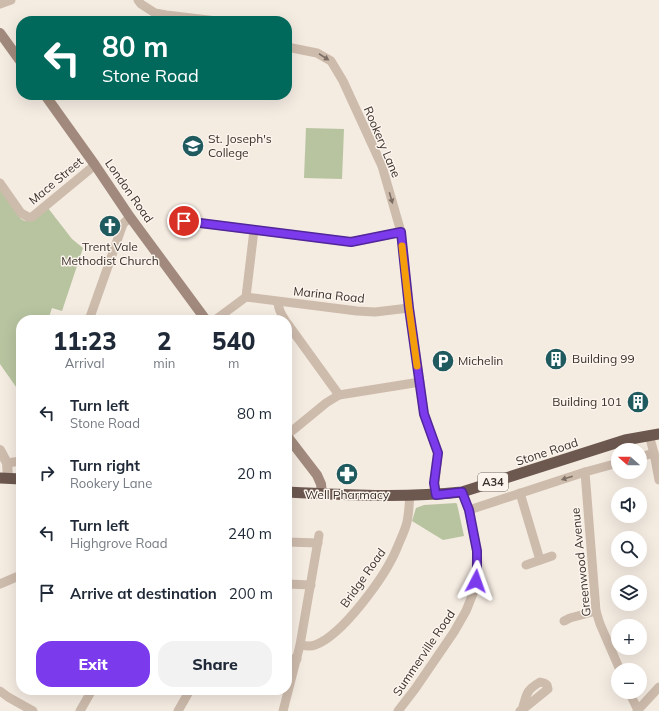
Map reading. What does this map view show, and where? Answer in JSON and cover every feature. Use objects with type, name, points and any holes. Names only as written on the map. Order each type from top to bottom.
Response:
[{"type":"highway","name":"Stone Road","points":[[322,494],[436,495],[462,492],[626,440],[654,435]]},
{"type":"highway","points":[[4,478],[16,479]]},
{"type":"highway","name":"A34","points":[[292,492],[322,494]]},
{"type":"main road","points":[[0,33],[16,55]]},
{"type":"main road","name":"London Road","points":[[48,100],[130,217],[202,315]]},
{"type":"main road","points":[[292,442],[317,475],[322,484],[322,494]]},
{"type":"street","points":[[0,4],[11,0]]},
{"type":"street","points":[[138,0],[155,13],[174,16]]},
{"type":"street","name":"Rookery Lane","points":[[292,48],[317,52],[330,61],[343,81],[382,166],[401,232],[409,308],[424,414],[438,453],[434,483],[436,495]]},
{"type":"street","name":"Mace Street","points":[[0,183],[21,213],[28,217],[32,217],[94,165]]},
{"type":"street","points":[[91,315],[124,224],[130,217]]},
{"type":"street","points":[[176,220],[351,242],[401,232]]},
{"type":"street","points":[[222,315],[246,297],[254,230]]},
{"type":"street","name":"Marina Road","points":[[246,297],[363,311],[388,311],[409,308]]},
{"type":"street","points":[[278,302],[281,315]]},
{"type":"street","points":[[292,330],[339,395]]},
{"type":"street","points":[[292,432],[326,403],[339,395],[420,382]]},
{"type":"street","points":[[654,435],[654,453],[659,480]]},
{"type":"street","points":[[0,450],[7,463],[4,478]]},
{"type":"street","points":[[647,455],[654,453]]},
{"type":"street","points":[[7,463],[16,462]]},
{"type":"street","points":[[469,510],[611,465]]},
{"type":"street","name":"Greenwood Avenue","points":[[585,472],[596,611],[617,663]]},
{"type":"street","name":"Summerville Road","points":[[398,711],[454,632],[466,611],[474,591],[477,572],[477,551],[469,510],[462,492]]},
{"type":"street","points":[[520,493],[540,560]]},
{"type":"street","name":"Bridge Road","points":[[300,644],[307,646],[325,641],[347,621],[368,596],[385,571],[396,550],[406,524],[410,495]]},
{"type":"street","points":[[292,542],[318,539],[300,644],[292,678]]},
{"type":"street","points":[[526,565],[552,556]]},
{"type":"street","points":[[0,584],[16,577]]},
{"type":"street","points":[[292,584],[311,585]]},
{"type":"street","points":[[564,621],[596,611]]},
{"type":"street","points":[[292,658],[297,659]]},
{"type":"street","points":[[632,699],[638,710],[659,687]]},
{"type":"street","points":[[0,691],[33,711]]},
{"type":"street","points":[[80,711],[89,695]]},
{"type":"street","points":[[178,711],[187,695]]},
{"type":"street","points":[[283,711],[287,695]]},
{"type":"green space","points":[[306,128],[344,129],[342,179],[304,178]]},
{"type":"green space","points":[[0,189],[21,219],[25,221],[32,221],[48,208],[72,239],[83,248],[62,311],[52,308],[50,315],[16,315],[16,387],[0,364]]},
{"type":"green space","points":[[456,503],[464,536],[443,540],[412,521],[416,508],[424,505]]},
{"type":"slow traffic","points":[[402,246],[417,366]]},
{"type":"place","name":"St. Joseph's College","points":[[193,146]]},
{"type":"place","name":"Trent Vale Methodist Church","points":[[110,226]]},
{"type":"place","name":"Building 99","points":[[556,359]]},
{"type":"place","name":"Michelin","points":[[443,361]]},
{"type":"place","name":"Building 101","points":[[638,402]]},
{"type":"place","name":"Well Pharmacy","points":[[347,474]]},
{"type":"route","points":[[184,221],[351,242],[401,232],[409,308],[424,414],[438,453],[434,483],[436,495],[462,492],[469,510],[477,551],[476,581]]}]
